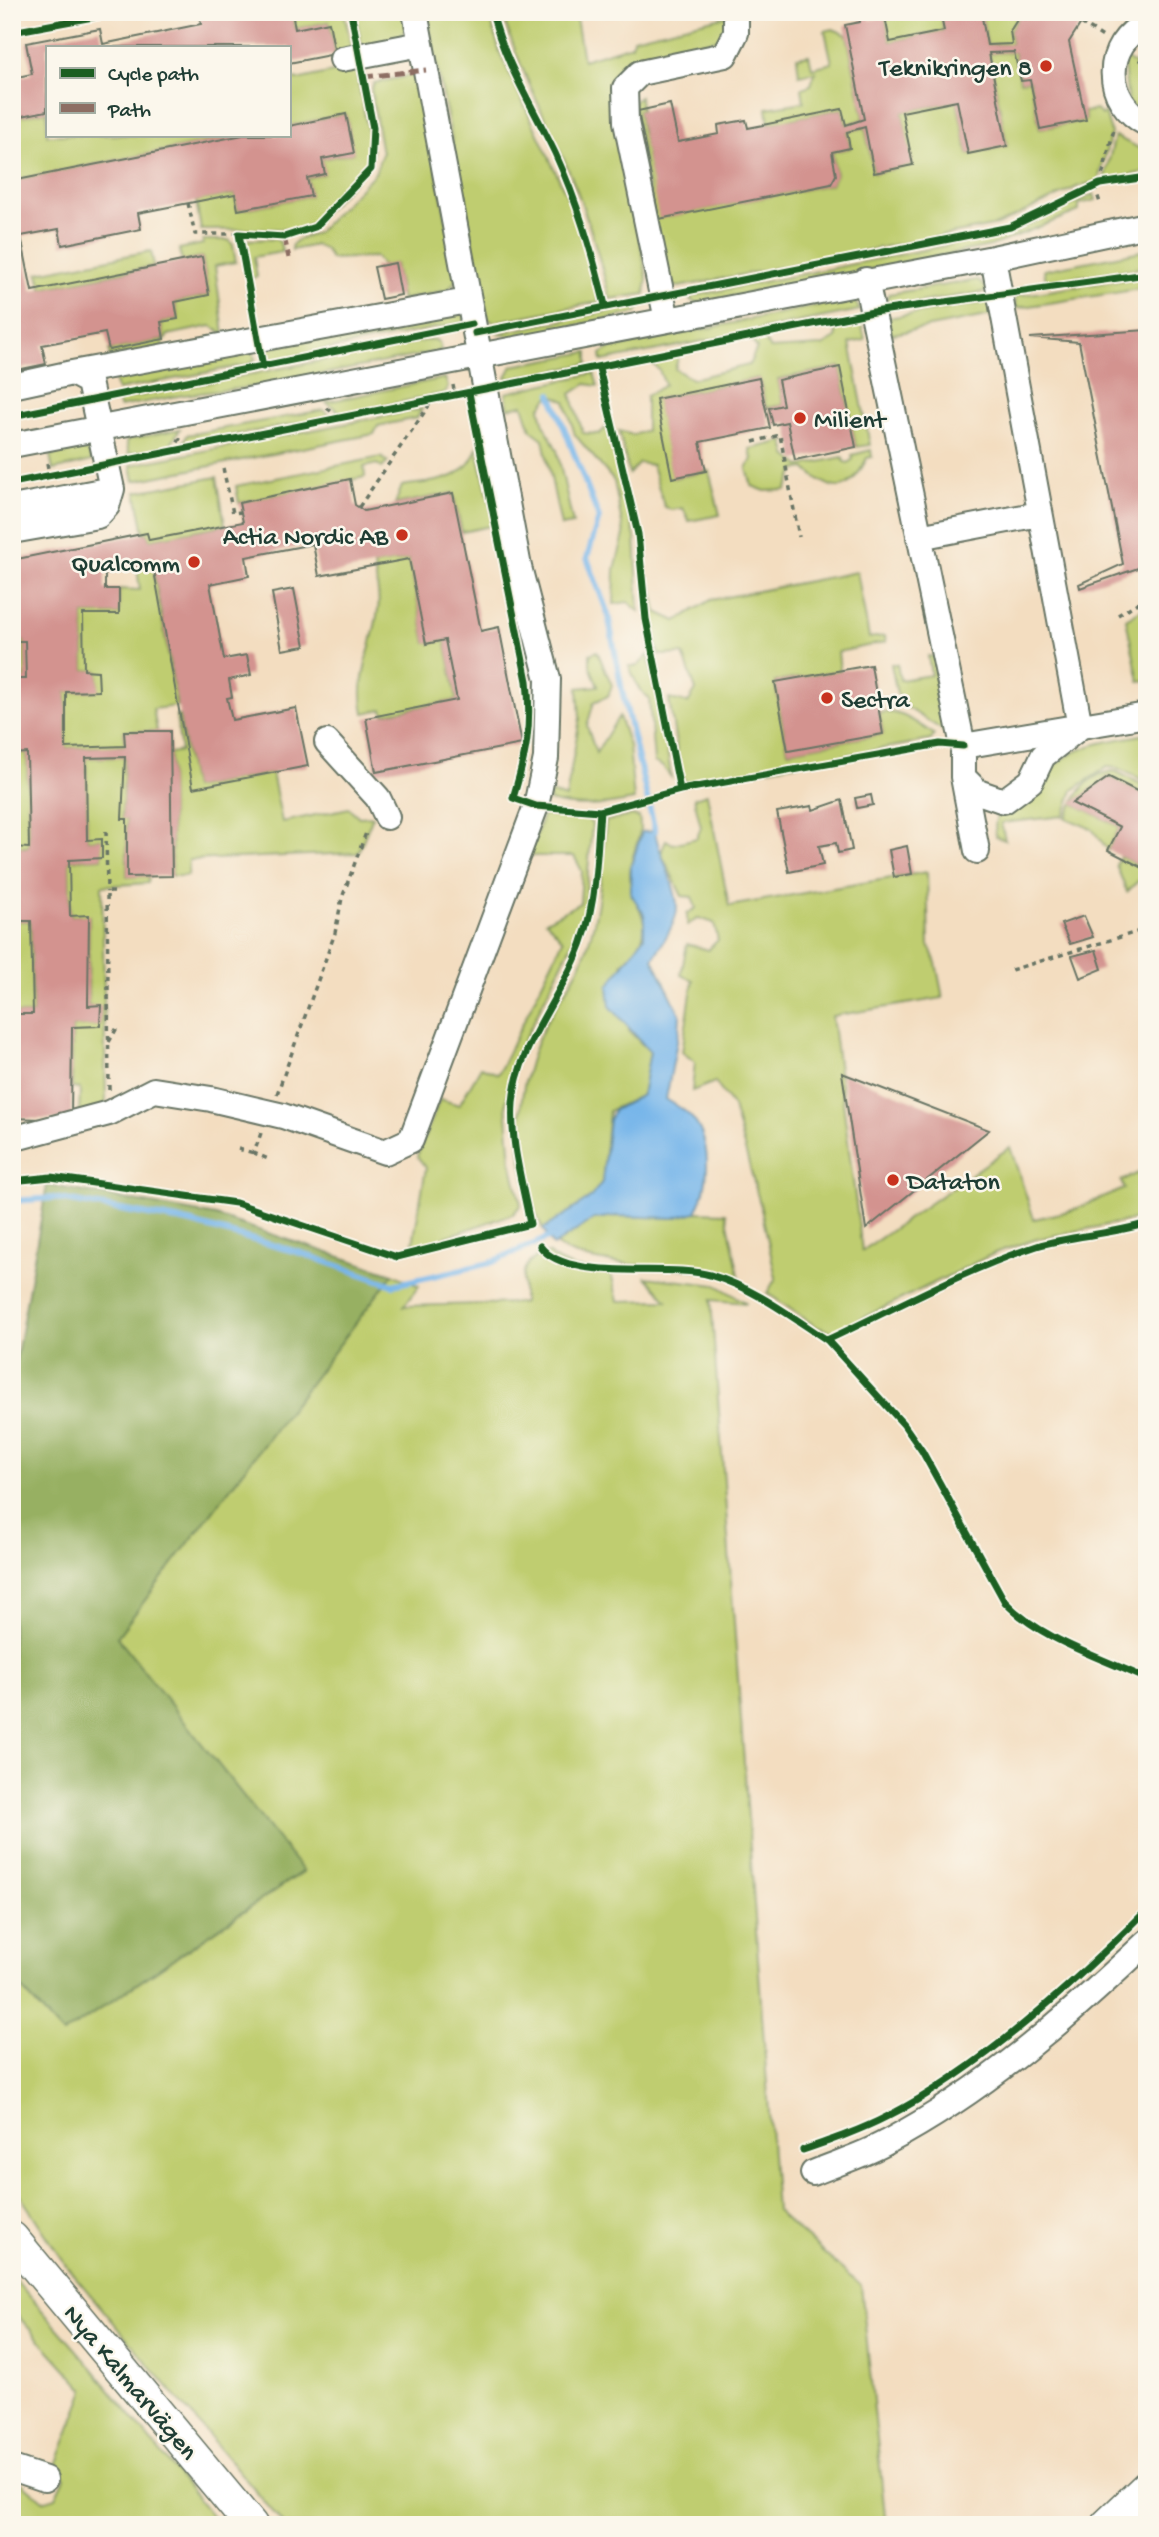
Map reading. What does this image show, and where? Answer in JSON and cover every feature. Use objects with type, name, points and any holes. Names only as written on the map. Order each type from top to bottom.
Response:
[{"type":"main road","name":"Nya Kalmarvägen","points":[[12,2238],[251,2525]]},
{"type":"main road","points":[[1107,2525],[1147,2487]]},
{"type":"main road","points":[[1119,2525],[1147,2504]]},
{"type":"street","points":[[12,1139],[109,1113],[153,1090],[269,1113],[385,1152],[411,1140],[536,806],[546,758],[548,679],[519,567],[467,301],[415,12]]},
{"type":"street","points":[[667,320],[626,122],[625,88],[640,73],[725,55],[736,33],[736,12]]},
{"type":"street","points":[[1136,125],[1136,119],[1118,99],[1112,73],[1114,60],[1126,37],[1147,23]]},
{"type":"street","points":[[342,59],[421,44]]},
{"type":"street","points":[[12,445],[480,357],[866,280],[993,258],[1147,225]]},
{"type":"street","points":[[993,258],[1080,727]]},
{"type":"street","points":[[866,280],[963,746],[963,777],[977,851]]},
{"type":"street","points":[[12,386],[467,301]]},
{"type":"street","points":[[12,531],[98,516],[107,506],[112,489],[89,382],[72,373]]},
{"type":"street","points":[[12,508],[112,489]]},
{"type":"street","points":[[919,537],[1039,514]]},
{"type":"street","points":[[963,746],[1147,715]]},
{"type":"street","points":[[963,777],[978,792],[1004,801],[1031,781],[1043,756],[1080,727]]},
{"type":"street","points":[[327,742],[383,807]]},
{"type":"street","points":[[813,2173],[885,2143],[961,2099],[1065,2019],[1147,1942]]},
{"type":"street","points":[[12,2468],[45,2479]]},
{"type":"path","points":[[1100,184],[1114,127],[1136,125]]},
{"type":"path","points":[[1142,177],[1144,195]]},
{"type":"path","points":[[1095,187],[1100,203]]},
{"type":"path","points":[[188,203],[195,234],[239,234]]},
{"type":"path","points":[[359,508],[432,401]]},
{"type":"path","points":[[323,405],[341,419]]},
{"type":"path","points":[[173,452],[183,431]]},
{"type":"path","points":[[753,442],[780,435],[799,537]]},
{"type":"path","points":[[223,468],[233,513],[241,512]]},
{"type":"path","points":[[1118,615],[1147,597]]},
{"type":"path","points":[[254,1153],[335,933],[342,898],[383,807]]},
{"type":"path","points":[[106,831],[109,1113]]},
{"type":"path","points":[[107,892],[117,891]]},
{"type":"path","points":[[1011,970],[1147,929]]},
{"type":"path","points":[[108,1043],[118,1026]]},
{"type":"path","points":[[239,1149],[268,1159]]},
{"type":"path","points":[[12,1172],[12,1215]]},
{"type":"green space","points":[[292,12],[344,12],[352,50],[335,54],[329,22],[295,29]]},
{"type":"green space","points":[[355,12],[406,12],[408,25],[399,39],[362,47]]},
{"type":"green space","points":[[426,12],[489,12],[500,53],[576,215],[599,302],[493,322],[488,319]]},
{"type":"green space","points":[[502,12],[575,12],[583,60],[632,45],[633,38],[731,15],[723,38],[639,55],[620,73],[613,94],[647,278],[645,294],[610,299],[577,191],[525,75]]},
{"type":"green space","points":[[916,12],[940,12],[944,31],[890,42],[885,19]]},
{"type":"green space","points":[[981,12],[1022,12],[1010,31],[1012,44],[987,45]]},
{"type":"green space","points":[[833,29],[847,35],[864,119],[846,125],[842,109],[769,124],[767,108],[804,102],[802,88],[811,85],[815,72],[799,75],[797,57],[809,55],[812,68],[832,63],[825,31]]},
{"type":"green space","points":[[1014,52],[1020,81],[1030,80],[1040,129],[1086,120],[1084,112],[1096,110],[1102,115],[1105,112],[1111,133],[1098,181],[1077,187],[997,225],[674,286],[663,264],[633,106],[635,100],[640,97],[641,110],[638,111],[660,218],[831,184],[836,174],[832,152],[850,148],[847,132],[865,127],[874,173],[912,165],[902,112],[957,101],[968,154],[1007,146],[989,53]]},
{"type":"green space","points":[[1123,57],[1147,71],[1147,116],[1128,103]]},
{"type":"green space","points":[[355,67],[372,151],[366,169],[313,224],[298,229],[201,230],[196,201],[235,194],[238,210],[310,196],[307,178],[324,174],[322,159],[353,153],[346,114],[290,126],[290,76],[297,80]]},
{"type":"green space","points":[[412,75],[418,79],[458,278],[448,290],[402,300],[395,264],[382,266],[376,257],[331,259],[325,249],[316,245],[292,250],[292,245],[299,239],[317,233],[375,173],[382,153],[371,90],[374,83]]},
{"type":"green space","points":[[46,111],[46,136],[238,136],[12,181],[12,172],[19,170],[12,118]]},
{"type":"green space","points":[[1115,136],[1147,152],[1147,172],[1104,180]]},
{"type":"green space","points":[[1094,194],[1096,200],[1079,204],[1079,211],[991,246],[697,303],[690,300],[693,296],[1013,232]]},
{"type":"green space","points":[[275,239],[280,242],[282,252],[254,257],[257,277],[250,278],[243,246],[246,240]]},
{"type":"green space","points":[[203,240],[229,240],[233,245],[236,262],[215,266],[224,334],[211,326],[168,335],[161,347],[110,357],[109,350],[164,339],[161,322],[178,319],[175,302],[209,295],[202,257],[182,261],[179,249],[203,244]]},
{"type":"green space","points":[[1147,250],[1147,267],[1046,281],[1044,270]]},
{"type":"green space","points":[[151,251],[154,266],[42,289],[38,273]]},
{"type":"green space","points":[[1147,276],[1147,288],[1016,308],[1015,296]]},
{"type":"green space","points":[[977,280],[990,291],[884,308],[889,294]]},
{"type":"green space","points":[[848,299],[856,303],[860,310],[602,361],[601,354],[609,349]]},
{"type":"green space","points":[[994,301],[997,314],[888,335],[887,318]]},
{"type":"green space","points":[[641,305],[636,313],[514,338],[499,333]]},
{"type":"green space","points":[[452,308],[463,314],[466,322],[270,361],[265,358],[264,349]]},
{"type":"green space","points":[[861,321],[865,340],[850,343],[870,445],[856,447],[840,367],[778,379],[783,405],[766,408],[759,378],[657,399],[673,478],[709,471],[720,515],[689,521],[683,508],[671,510],[664,506],[652,465],[639,463],[629,474],[619,431],[633,435],[646,431],[646,396],[665,385],[659,370],[651,362],[679,355],[675,369],[692,379],[749,365],[757,348],[751,340],[763,338],[770,349],[822,346],[836,338],[835,325]]},
{"type":"green space","points":[[433,339],[439,342],[441,351],[261,386],[184,395],[119,407],[118,400]]},
{"type":"green space","points":[[253,351],[255,360],[250,364],[117,390],[113,374]]},
{"type":"green space","points":[[588,352],[588,364],[508,379],[506,377],[512,366]]},
{"type":"green space","points":[[594,373],[598,386],[586,384],[571,394],[583,433],[599,434],[607,427],[635,537],[639,611],[628,602],[614,604],[615,569],[624,535],[614,481],[575,435],[565,401],[551,394],[540,408],[543,422],[557,450],[573,524],[561,526],[543,439],[531,430],[523,405],[508,408],[506,393]]},
{"type":"green space","points":[[445,378],[448,387],[445,393],[343,414],[326,402]]},
{"type":"green space","points":[[422,409],[417,418],[378,426],[374,434],[134,481],[131,465]]},
{"type":"green space","points":[[323,410],[332,417],[182,445],[187,435]]},
{"type":"green space","points":[[180,429],[170,445],[129,454],[126,440]]},
{"type":"green space","points":[[784,441],[787,455],[800,466],[843,457],[844,462],[848,463],[853,459],[852,455],[871,450],[872,457],[867,458],[854,479],[840,487],[824,483],[805,468],[795,470],[786,490],[765,491],[752,486],[747,469],[752,459],[750,449]]},
{"type":"green space","points":[[477,448],[495,525],[462,532],[453,493],[395,504],[402,486],[437,481],[456,474],[465,468]]},
{"type":"green space","points":[[81,449],[88,451],[92,461],[53,470],[50,455]]},
{"type":"green space","points":[[381,457],[388,462],[382,468],[377,464],[364,467],[365,477],[239,503],[236,486]]},
{"type":"green space","points":[[217,477],[225,525],[149,540],[147,533],[144,533],[136,492]]},
{"type":"green space","points":[[409,559],[426,643],[445,640],[457,700],[384,714],[383,709],[364,713],[362,687],[379,605],[374,565]]},
{"type":"green space","points":[[153,565],[177,706],[153,709],[157,731],[124,731],[125,746],[66,748],[66,692],[98,690],[98,671],[84,670],[83,614],[119,614],[119,589],[140,590],[137,568]]},
{"type":"green space","points":[[857,572],[869,638],[885,636],[886,642],[838,652],[840,671],[775,682],[788,751],[883,734],[879,713],[887,712],[914,721],[934,734],[931,740],[688,783],[681,777],[669,699],[688,703],[696,690],[683,654],[659,655],[648,611],[648,588],[652,587],[657,612],[676,621],[711,600]]},
{"type":"green space","points":[[1147,606],[1147,680],[1139,681],[1126,619]]},
{"type":"green space","points":[[12,641],[25,641],[26,679],[12,679]]},
{"type":"green space","points":[[597,651],[612,685],[608,696],[594,702],[587,726],[596,753],[619,716],[629,746],[634,800],[592,806],[549,801],[551,793],[566,798],[580,718],[578,688],[598,686],[590,666],[590,654]]},
{"type":"green space","points":[[648,655],[664,726],[671,777],[663,767],[654,762],[649,698],[639,689],[629,666],[638,666]]},
{"type":"green space","points":[[928,656],[939,657],[950,728],[947,733],[905,706],[904,699],[897,694],[891,664],[897,664],[900,680],[931,675]]},
{"type":"green space","points":[[176,716],[179,716],[193,788],[272,773],[282,822],[349,808],[359,817],[373,816],[358,853],[189,860],[188,876],[172,876],[170,753],[181,751]]},
{"type":"green space","points":[[1147,734],[1147,782],[1118,768],[1107,767],[1073,790],[1064,816],[1001,823],[1005,840],[996,837],[998,814],[1026,796],[1060,761],[1091,746]]},
{"type":"green space","points":[[27,753],[29,847],[12,847],[12,754]]},
{"type":"green space","points":[[125,757],[122,818],[127,819],[127,877],[149,876],[148,883],[102,886],[106,1105],[79,1117],[80,1089],[72,1088],[72,1027],[100,1025],[101,1006],[88,1006],[89,916],[70,916],[69,860],[102,858],[101,839],[87,840],[86,758]]},
{"type":"green space","points":[[1115,771],[1147,787],[1147,796],[1109,777],[1073,803],[1084,786],[1097,776]]},
{"type":"green space","points":[[707,794],[729,906],[927,872],[929,945],[936,963],[943,998],[832,1016],[862,1251],[1010,1147],[1034,1219],[1073,1210],[1124,1189],[1121,1181],[1147,1169],[1147,1217],[1037,1239],[997,1252],[834,1332],[817,1327],[767,1293],[776,1278],[760,1204],[733,1107],[715,1082],[692,1091],[695,1062],[682,1052],[693,980],[681,975],[687,944],[708,950],[718,940],[714,923],[699,918],[687,925],[687,914],[696,908],[692,897],[682,896],[661,853],[666,840],[673,844],[697,838],[701,827],[694,798]]},
{"type":"green space","points":[[1073,803],[1120,827],[1108,850],[1092,829],[1066,818]]},
{"type":"green space","points":[[543,815],[587,818],[592,824],[584,919],[514,1061],[506,1103],[511,1161],[521,1205],[513,1214],[421,1245],[413,1243],[426,1168],[417,1156],[440,1099],[459,1105],[481,1067],[498,1074],[563,940],[546,921],[580,903],[582,871],[574,856],[529,856]]},
{"type":"green space","points":[[639,817],[640,830],[630,881],[644,925],[643,936],[622,964],[629,1031],[650,1052],[642,1095],[609,1111],[602,1182],[590,1198],[543,1229],[532,1204],[521,1153],[522,1099],[527,1073],[546,1023],[577,971],[588,946],[599,894],[606,821]]},
{"type":"green space","points":[[1120,856],[1147,870],[1147,880],[1138,881],[1127,892],[1116,865]]},
{"type":"green space","points":[[12,921],[31,921],[33,1014],[12,1014]]},
{"type":"green space","points":[[47,1185],[216,1216],[393,1274],[117,1637],[303,1871],[63,2034],[12,1978],[12,1382]]},
{"type":"green space","points":[[696,1212],[726,1213],[740,1280],[692,1269],[605,1262],[568,1252],[556,1244],[594,1219],[616,1216],[673,1218]]},
{"type":"green space","points":[[548,1253],[569,1266],[611,1274],[618,1301],[667,1300],[646,1277],[716,1285],[747,1303],[711,1300],[776,2211],[861,2286],[886,2525],[284,2525],[67,2267],[12,2183],[12,1978],[63,2034],[303,1872],[117,1637],[393,1274],[419,1286],[404,1306],[523,1303],[523,1277],[526,1266]]},
{"type":"green space","points":[[12,2276],[93,2369],[219,2525],[12,2525],[12,2498],[18,2480],[43,2501],[56,2497],[65,2478],[56,2465],[85,2390],[17,2315],[12,2314]]},
{"type":"water","points":[[655,831],[677,906],[672,926],[653,959],[680,1014],[666,1099],[688,1114],[702,1136],[707,1162],[704,1189],[696,1212],[673,1218],[616,1216],[594,1219],[553,1246],[543,1229],[590,1198],[602,1182],[609,1120],[614,1110],[642,1095],[650,1052],[610,1006],[608,986],[644,937],[644,914],[631,894],[631,866],[642,832]]},
{"type":"building","points":[[199,12],[292,12],[295,29],[329,22],[335,54],[290,63],[290,46],[46,46],[46,111],[12,118],[12,78],[32,74],[26,43],[100,29],[103,44],[201,24]]},
{"type":"building","points":[[860,12],[870,12],[870,20],[885,17],[890,42],[944,31],[940,12],[981,12],[987,45],[1012,44],[1010,31],[1022,12],[1088,12],[1069,42],[1086,120],[1040,129],[1030,80],[1021,81],[1014,52],[989,53],[1007,146],[968,154],[957,101],[902,112],[913,165],[874,173],[865,127],[847,132],[850,148],[832,152],[836,175],[831,184],[659,219],[638,111],[670,104],[678,142],[719,134],[718,125],[746,120],[748,128],[842,109],[846,125],[864,119],[845,25],[860,22]]},
{"type":"building","points":[[346,114],[354,153],[322,159],[325,174],[307,178],[311,196],[238,210],[235,194],[138,213],[141,229],[62,245],[59,229],[21,236],[32,291],[202,257],[209,295],[175,302],[178,319],[161,322],[164,339],[109,350],[105,333],[42,345],[46,364],[12,371],[12,181],[238,136],[290,136],[290,126]]},
{"type":"building","points":[[12,139],[19,171],[12,172]]},
{"type":"building","points":[[395,263],[401,295],[381,299],[374,267]]},
{"type":"building","points":[[1147,330],[1147,565],[1080,588],[1079,584],[1123,564],[1079,342],[1030,338]]},
{"type":"building","points":[[840,367],[856,447],[795,460],[787,422],[773,425],[769,408],[783,405],[778,380]]},
{"type":"building","points":[[759,378],[770,428],[700,442],[706,471],[672,478],[656,399]]},
{"type":"building","points":[[350,479],[355,505],[364,511],[453,493],[481,631],[499,627],[522,744],[376,772],[366,718],[457,700],[445,640],[426,644],[409,559],[319,576],[313,544],[246,557],[249,576],[210,584],[224,659],[247,655],[251,675],[229,680],[232,697],[227,698],[232,720],[296,708],[308,766],[193,788],[153,565],[105,574],[105,589],[119,589],[119,614],[83,614],[84,670],[98,671],[99,691],[66,692],[66,748],[125,746],[124,731],[170,731],[172,876],[127,877],[127,819],[122,819],[125,757],[86,758],[87,840],[102,839],[102,858],[69,860],[70,916],[89,915],[88,1006],[101,1005],[100,1026],[72,1027],[71,1120],[12,1118],[12,1014],[33,1014],[31,921],[12,921],[12,847],[29,848],[27,753],[12,754],[12,679],[26,679],[25,641],[12,641],[12,560],[147,533],[149,540],[243,522],[239,503]]},
{"type":"building","points":[[294,589],[305,646],[282,650],[272,593]]},
{"type":"building","name":"Sectra","points":[[871,665],[883,734],[788,751],[775,682]]},
{"type":"building","points":[[1109,777],[1147,796],[1147,870],[1108,850],[1120,827],[1072,803]]},
{"type":"building","points":[[871,795],[873,805],[857,808],[855,798]]},
{"type":"building","points":[[842,800],[852,850],[838,853],[836,843],[819,846],[823,865],[789,872],[777,812],[812,806],[813,810]]},
{"type":"building","points":[[907,846],[912,874],[894,877],[889,850]]},
{"type":"building","points":[[1084,916],[1093,937],[1070,944],[1061,924]]},
{"type":"building","points":[[1096,950],[1102,969],[1080,978],[1072,956]]},
{"type":"building","name":"Dataton","points":[[842,1073],[989,1130],[866,1229]]},
{"type":"waterway","points":[[551,394],[599,518],[587,558],[608,614],[622,690],[655,831]]},
{"type":"waterway","points":[[12,1201],[54,1198],[188,1222],[301,1253],[393,1285],[490,1263],[548,1238]]},
{"type":"marked path","points":[[364,77],[426,70]]},
{"type":"marked path","points":[[284,237],[289,258]]},
{"type":"cycle path","points":[[12,32],[120,12]]},
{"type":"cycle path","points":[[263,367],[239,234],[284,237],[315,227],[371,169],[373,128],[351,12]]},
{"type":"cycle path","points":[[492,12],[511,66],[555,153],[578,209],[605,305]]},
{"type":"cycle path","points":[[475,333],[1010,227],[1100,184],[1147,177]]},
{"type":"cycle path","points":[[12,483],[873,312],[1147,274]]},
{"type":"cycle path","points":[[12,416],[472,324]]},
{"type":"cycle path","points":[[599,368],[638,534],[646,619],[680,790]]},
{"type":"cycle path","points":[[469,393],[527,681],[527,740],[513,798],[536,806],[600,811],[680,790],[940,744],[963,746]]},
{"type":"cycle path","points":[[12,1181],[51,1177],[236,1203],[397,1257],[530,1224],[513,1133],[516,1083],[529,1046],[583,940],[592,904],[600,811]]},
{"type":"cycle path","points":[[540,1246],[553,1257],[571,1264],[618,1270],[691,1272],[726,1280],[785,1312],[827,1340],[957,1278],[1037,1246],[1147,1223]]},
{"type":"cycle path","points":[[827,1340],[904,1425],[922,1451],[1005,1602],[1053,1637],[1147,1679]]},
{"type":"cycle path","points":[[803,2150],[878,2121],[923,2097],[957,2074],[1025,2023],[1147,1910]]},
{"type":"place","name":"Teknikringen 8","points":[[1046,66]]},
{"type":"place","name":"Milient","points":[[800,418]]},
{"type":"place","name":"Actia Nordic AB","points":[[402,535]]},
{"type":"place","name":"Qualcomm","points":[[194,562]]},
{"type":"place","name":"Sectra","points":[[827,698]]},
{"type":"place","name":"Dataton","points":[[893,1180]]}]
